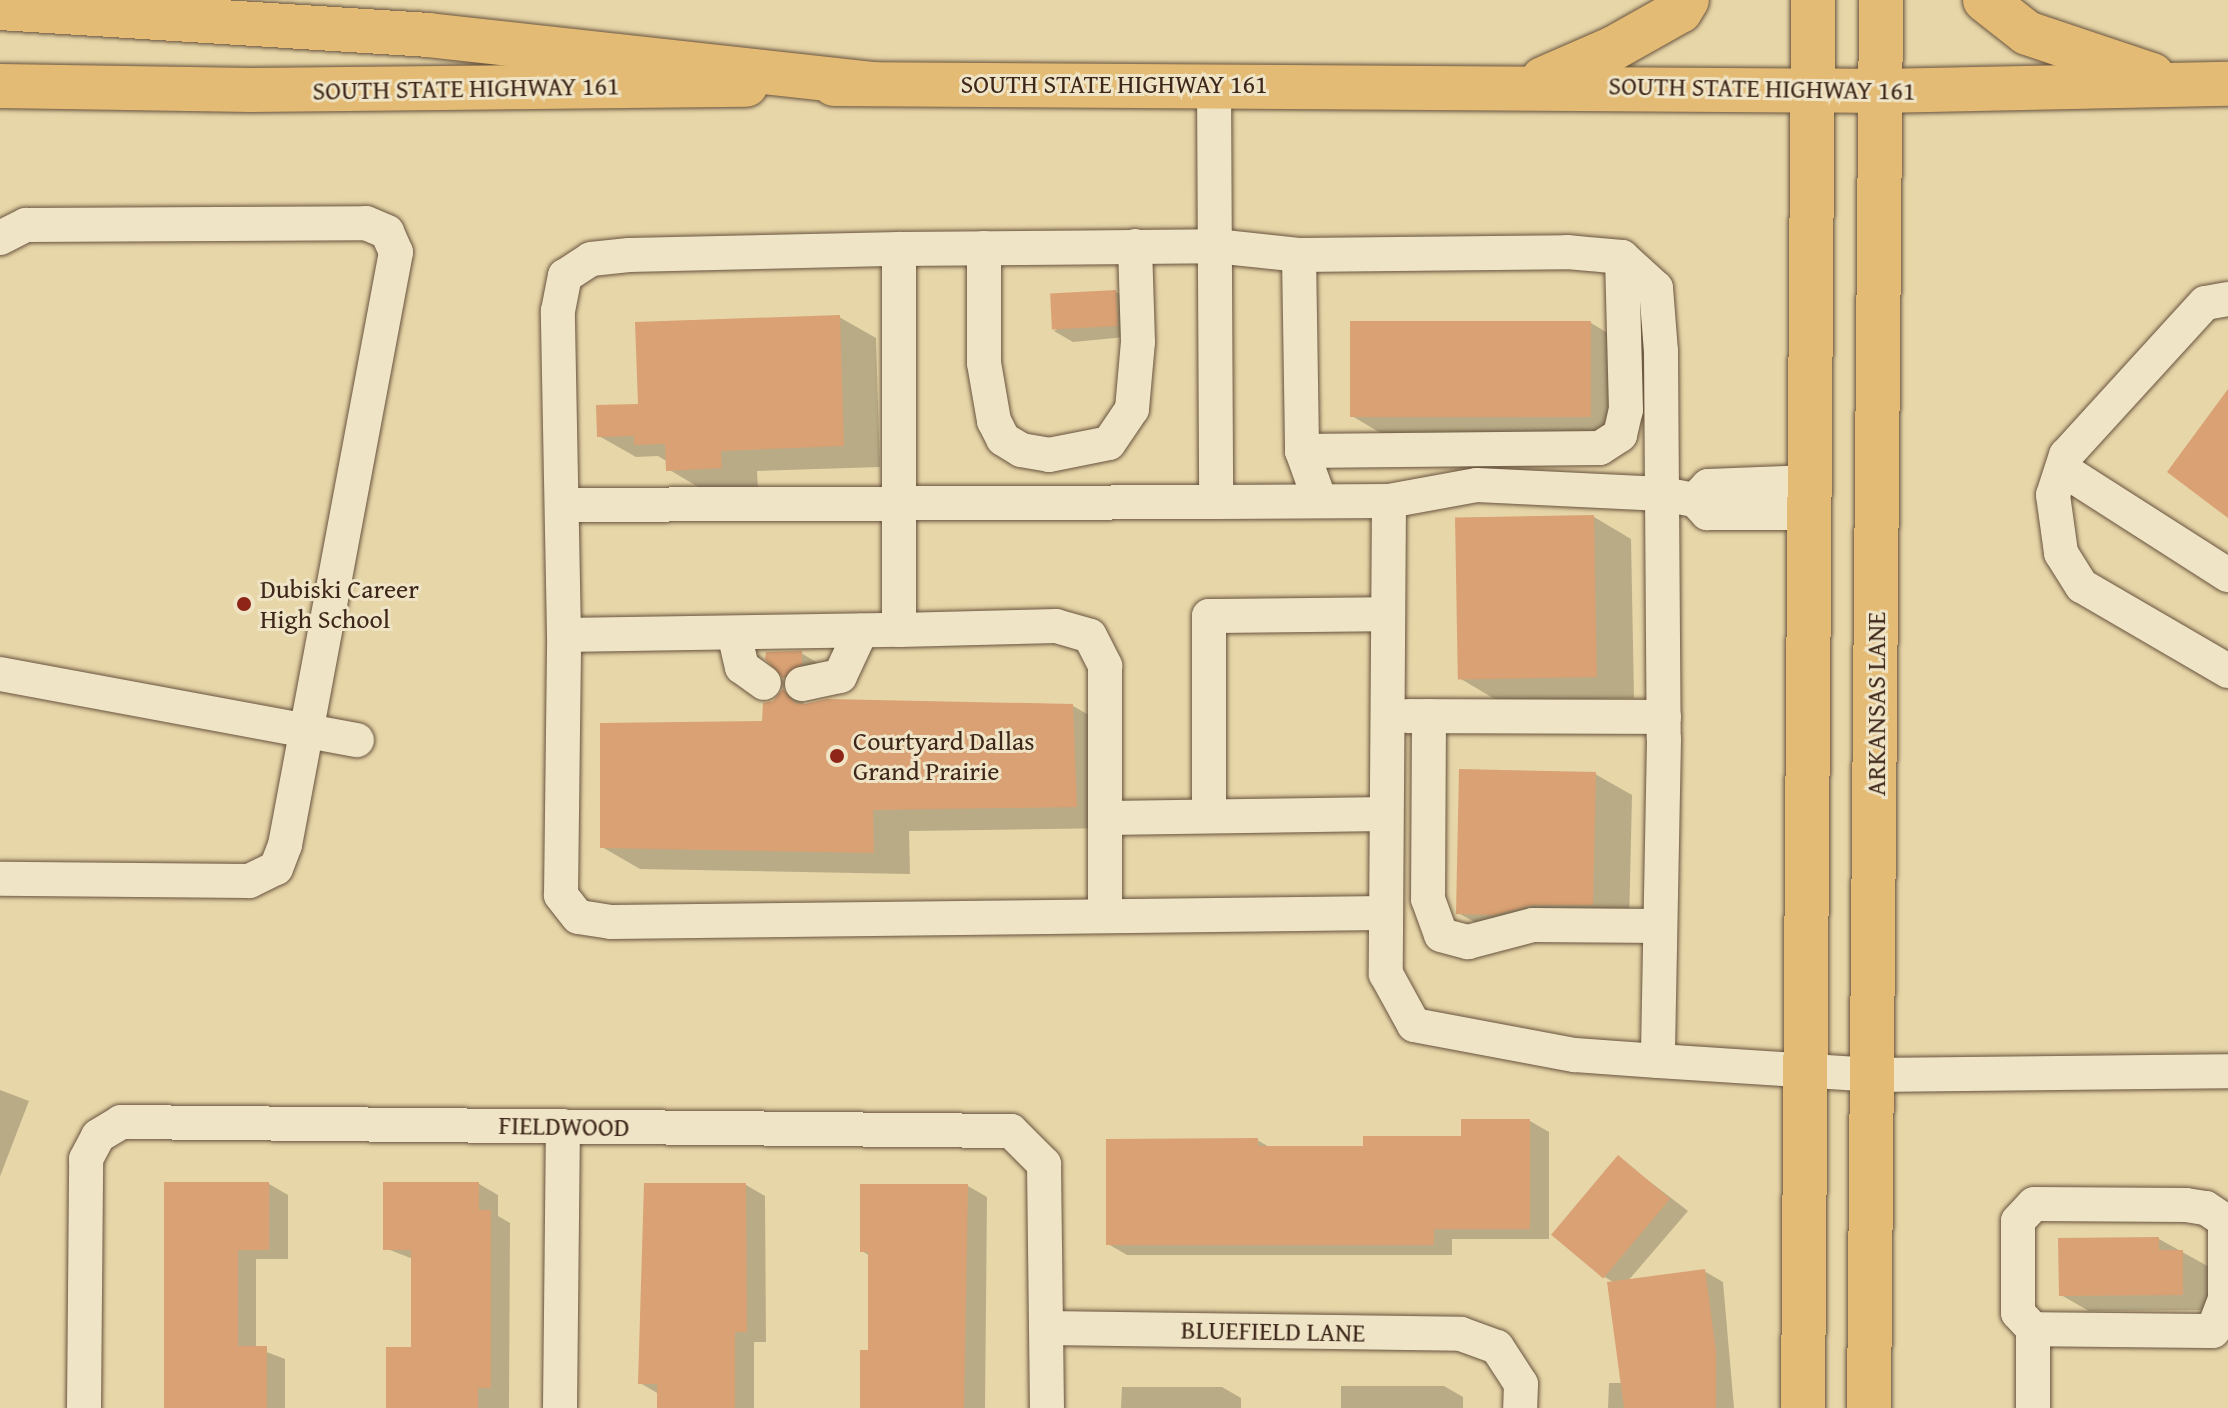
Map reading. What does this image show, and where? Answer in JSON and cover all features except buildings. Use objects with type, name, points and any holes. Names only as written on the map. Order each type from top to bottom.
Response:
[{"type":"main road","points":[[1530,85],[1614,48],[1680,11],[1687,0]]},
{"type":"main road","points":[[1803,1408],[1813,0]]},
{"type":"main road","name":"ARKANSAS LANE","points":[[1869,1408],[1881,0]]},
{"type":"main road","points":[[1985,0],[2027,33],[2185,86]]},
{"type":"main road","points":[[0,8],[428,35],[872,84]]},
{"type":"main road","name":"SOUTH STATE HIGHWAY 161","points":[[0,86],[251,90],[1214,84],[1880,91],[2228,84]]},
{"type":"street","points":[[1214,84],[1216,502]]},
{"type":"street","points":[[0,238],[26,225],[366,223],[387,232],[396,252],[285,845],[276,868],[249,881],[0,879]]},
{"type":"street","points":[[984,248],[984,363],[994,421],[1003,439],[1021,450],[1049,455],[1109,443],[1132,409],[1138,342],[1135,246]]},
{"type":"street","points":[[1384,913],[611,922],[578,917],[561,895],[564,635],[558,311],[565,276],[591,259],[629,255],[899,249],[1215,246],[1299,255],[1567,252],[1622,257],[1656,288],[1679,497],[1664,717],[1658,1061]]},
{"type":"street","points":[[899,249],[899,630]]},
{"type":"street","points":[[1299,255],[1302,451],[1320,501]]},
{"type":"street","points":[[1302,451],[1600,448],[1620,435],[1626,410],[1622,257]]},
{"type":"street","points":[[2228,299],[2205,303],[2066,455],[2053,495],[2061,553],[2082,586],[2228,671]]},
{"type":"street","points":[[2062,469],[2228,575]]},
{"type":"street","points":[[562,505],[1389,501],[1477,485],[1679,497],[1708,486],[1811,497]]},
{"type":"street","points":[[1389,501],[1386,974],[1414,1025],[1575,1055],[1806,1073],[2228,1071]]},
{"type":"street","points":[[1209,816],[1209,616],[1387,614]]},
{"type":"street","points":[[564,635],[1056,626],[1090,636],[1105,666],[1105,916]]},
{"type":"street","points":[[802,684],[840,676],[861,631]]},
{"type":"street","points":[[734,633],[742,667],[764,683]]},
{"type":"street","points":[[0,674],[357,740]]},
{"type":"street","points":[[1387,715],[1664,717]]},
{"type":"street","points":[[1429,716],[1428,899],[1441,935],[1468,942],[1504,928],[1533,925],[1660,926]]},
{"type":"street","points":[[1106,818],[1386,814]]},
{"type":"street","name":"FIELDWOOD","points":[[84,1408],[86,1159],[98,1136],[121,1122],[1011,1131],[1029,1144],[1044,1164],[1047,1328]]},
{"type":"street","points":[[560,1408],[563,1126]]},
{"type":"street","points":[[2033,1329],[2213,1331],[2225,1299],[2225,1221],[2206,1208],[2186,1205],[2034,1204],[2018,1221],[2018,1313],[2033,1329],[2033,1408]]},
{"type":"street","points":[[1047,1328],[1047,1408]]},
{"type":"street","name":"BLUEFIELD LANE","points":[[1047,1328],[1461,1334],[1497,1347],[1521,1384],[1520,1408]]},
{"type":"place","name":"Dubiski Career High School","points":[[244,604]]},
{"type":"place","name":"Courtyard Dallas Grand Prairie","points":[[837,756]]}]
